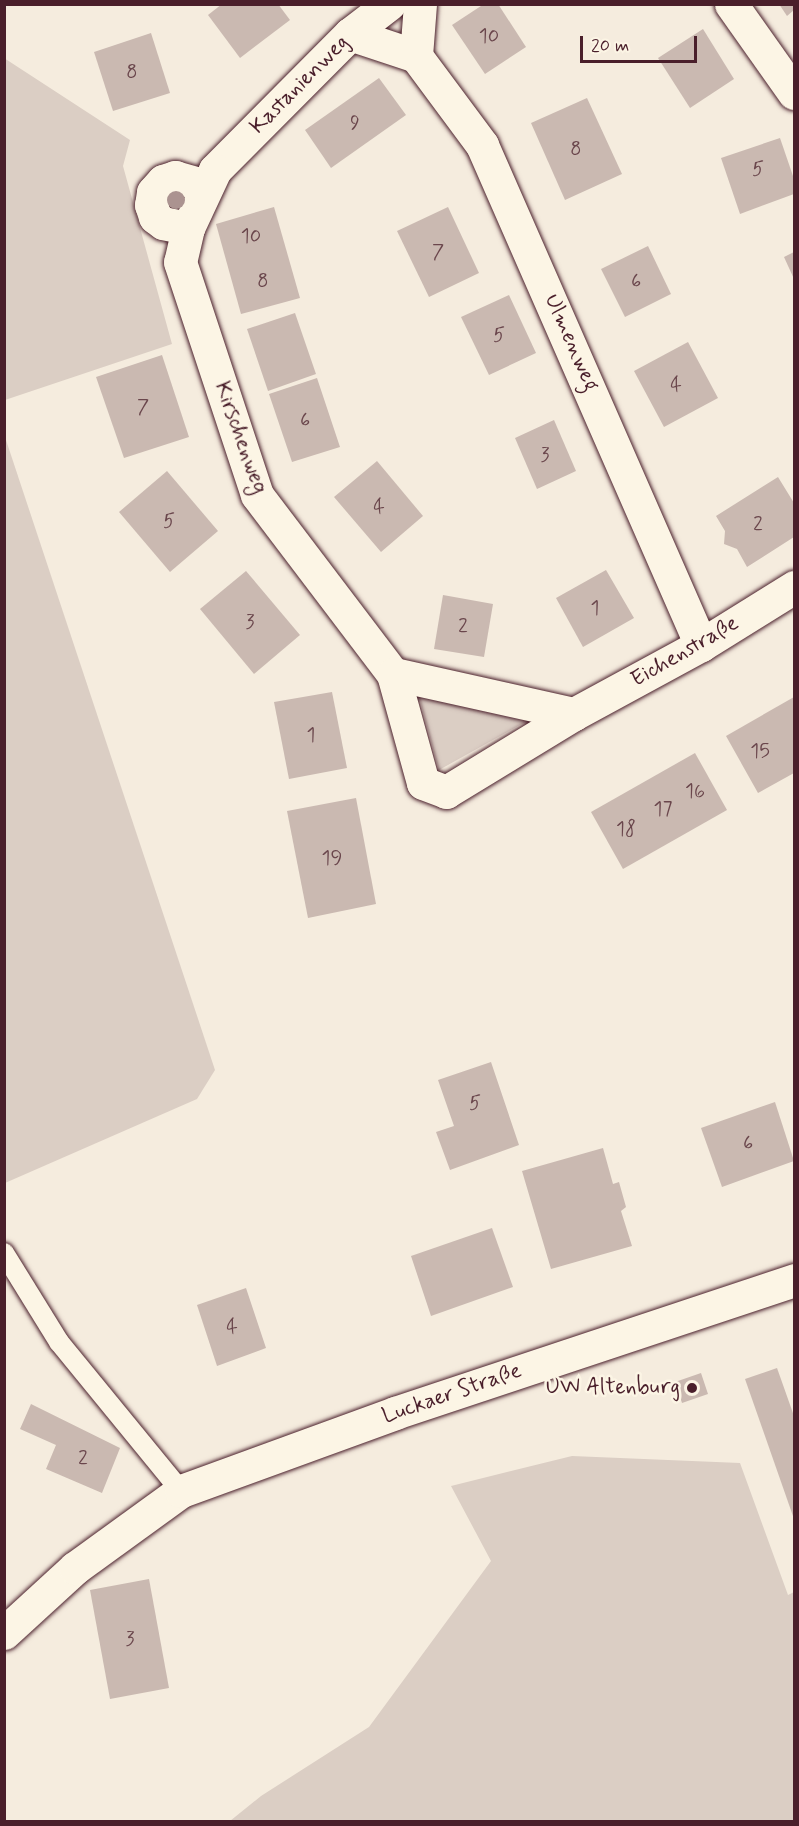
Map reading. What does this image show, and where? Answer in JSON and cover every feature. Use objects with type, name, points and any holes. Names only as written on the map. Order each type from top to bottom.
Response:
[{"type":"street","name":"Kastanienweg","points":[[211,178],[350,34],[389,4]]},
{"type":"street","points":[[350,34],[416,56],[420,4]]},
{"type":"street","points":[[731,4],[795,93]]},
{"type":"street","name":"Ulmenweg","points":[[416,56],[482,145],[701,645]]},
{"type":"street","points":[[188,228],[163,223],[155,217],[151,205],[153,192],[163,181],[175,177],[211,178]]},
{"type":"street","name":"Kirschenweg","points":[[211,178],[188,228],[180,262],[257,495],[393,674],[423,783],[446,792],[574,714]]},
{"type":"street","name":"Eichenstraße","points":[[574,714],[701,645],[795,587]]},
{"type":"street","points":[[393,674],[574,714]]},
{"type":"street","name":"Luckaer Straße","points":[[4,1633],[75,1568],[181,1491],[395,1413],[795,1280]]},
{"type":"lane","points":[[4,1253],[59,1342],[181,1491]]},
{"type":"shaded area","points":[[4,58],[130,140],[123,166],[172,344],[5,400]]},
{"type":"shaded area","points":[[4,434],[215,1070],[197,1099],[5,1183]]},
{"type":"shaded area","points":[[419,696],[527,721],[439,770]]},
{"type":"shaded area","points":[[572,1456],[740,1463],[788,1595],[794,1592],[794,1821],[230,1821],[261,1796],[369,1727],[491,1561],[451,1486]]},
{"type":"building","points":[[222,4],[278,4],[290,20],[240,58],[208,15]]},
{"type":"building","points":[[484,4],[498,4],[526,47],[485,74],[452,25]]},
{"type":"building","points":[[779,4],[794,4],[794,10],[787,16]]},
{"type":"building","points":[[703,29],[734,79],[690,108],[658,58]]},
{"type":"building","points":[[151,33],[170,93],[113,111],[94,52]]},
{"type":"building","points":[[379,78],[406,115],[331,168],[305,130]]},
{"type":"building","points":[[587,98],[622,174],[565,200],[531,123]]},
{"type":"building","points":[[780,138],[794,179],[794,194],[740,214],[721,158]]},
{"type":"building","points":[[274,207],[300,298],[241,314],[216,224]]},
{"type":"building","points":[[448,207],[479,273],[429,297],[397,231]]},
{"type":"building","points":[[648,246],[671,294],[625,317],[601,269]]},
{"type":"building","points":[[794,252],[794,279],[784,257]]},
{"type":"building","points":[[509,295],[536,353],[489,375],[461,317]]},
{"type":"building","points":[[295,313],[316,374],[268,391],[247,329]]},
{"type":"building","points":[[688,342],[718,398],[664,427],[634,371]]},
{"type":"building","points":[[162,355],[189,437],[124,458],[96,377]]},
{"type":"building","points":[[317,378],[340,447],[292,462],[269,394]]},
{"type":"building","points":[[554,420],[576,471],[537,489],[515,438]]},
{"type":"building","points":[[377,461],[423,516],[381,552],[334,497]]},
{"type":"building","points":[[167,471],[218,531],[170,572],[119,512]]},
{"type":"building","points":[[778,477],[794,503],[794,537],[747,567],[737,549],[724,544],[725,531],[716,516]]},
{"type":"building","points":[[606,570],[634,618],[583,647],[556,598]]},
{"type":"building","points":[[246,571],[300,635],[254,674],[200,609]]},
{"type":"building","points":[[443,595],[493,604],[484,657],[434,649]]},
{"type":"building","points":[[332,692],[347,768],[289,779],[274,702]]},
{"type":"building","points":[[794,697],[794,773],[758,793],[726,736]]},
{"type":"building","points":[[695,753],[727,810],[623,869],[591,812]]},
{"type":"building","points":[[356,798],[376,904],[308,918],[287,811]]},
{"type":"building","points":[[491,1062],[519,1145],[450,1170],[436,1132],[454,1126],[438,1080]]},
{"type":"building","points":[[775,1102],[794,1161],[722,1187],[701,1128]]},
{"type":"building","points":[[603,1148],[613,1184],[619,1182],[626,1207],[621,1211],[632,1246],[551,1269],[522,1171]]},
{"type":"building","points":[[492,1228],[513,1287],[431,1316],[411,1256]]},
{"type":"building","points":[[246,1288],[266,1348],[217,1366],[197,1305]]},
{"type":"building","points":[[777,1368],[794,1416],[794,1519],[745,1379]]},
{"type":"building","name":"UW Altenburg","points":[[701,1373],[708,1394],[682,1403],[675,1382]]},
{"type":"building","points":[[31,1404],[120,1448],[102,1493],[46,1469],[56,1445],[20,1429]]},
{"type":"building","points":[[149,1579],[169,1688],[110,1699],[90,1590]]},
{"type":"place","name":"UW Altenburg","points":[[692,1388]]}]
